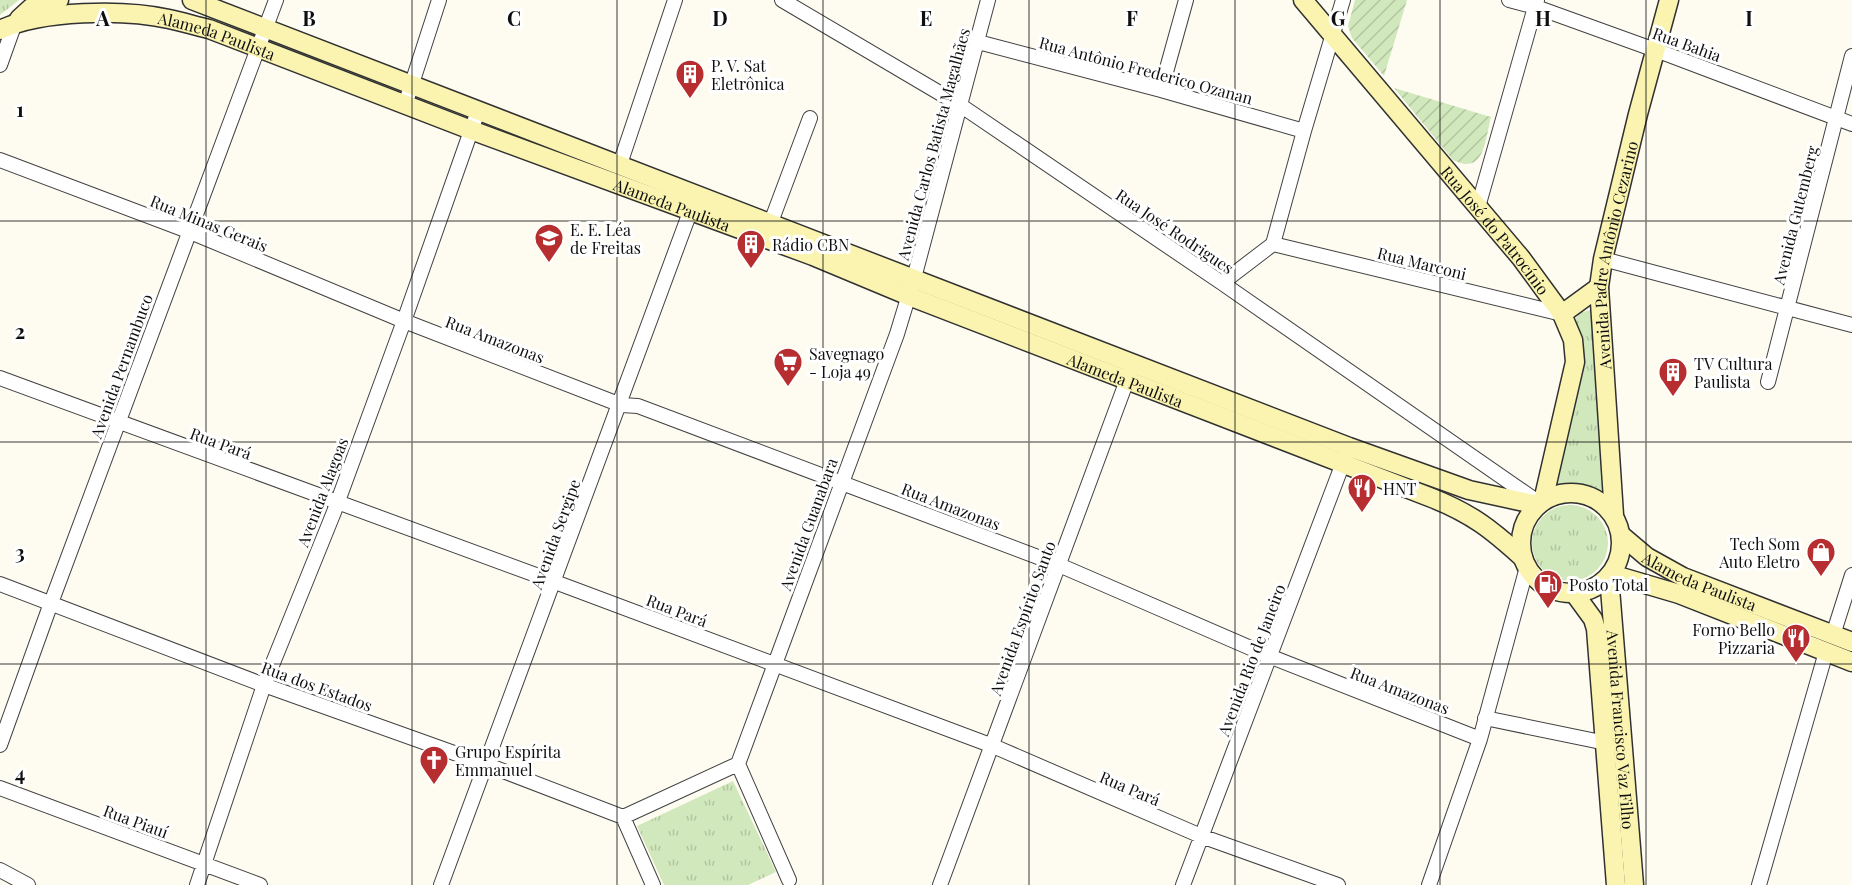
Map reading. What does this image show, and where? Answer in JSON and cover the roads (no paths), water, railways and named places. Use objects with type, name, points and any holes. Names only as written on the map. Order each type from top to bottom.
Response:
[{"type":"main road","points":[[8,26],[31,8],[59,0]]},
{"type":"main road","name":"Alameda Paulista","points":[[192,0],[1134,362],[1349,447],[1469,490],[1540,503]]},
{"type":"main road","name":"Rua José do Patrocínio","points":[[1304,0],[1521,258],[1562,314],[1573,340],[1575,362],[1540,503]]},
{"type":"main road","name":"Avenida Padre Antônio Cezarino","points":[[1614,515],[1599,287],[1654,50],[1669,0]]},
{"type":"main road","name":"Alameda Paulista","points":[[8,26],[36,18],[122,14],[167,18],[210,29],[471,130],[813,256],[909,296],[1457,508],[1481,521],[1525,562]]},
{"type":"main road","points":[[1562,314],[1599,287]]},
{"type":"main road","points":[[1574,492],[1589,496],[1603,504],[1614,515],[1621,535],[1621,549],[1618,562],[1610,575],[1599,585],[1587,591],[1560,592],[1546,587],[1535,578],[1525,562],[1521,544],[1528,516],[1540,503],[1558,494],[1574,492]]},
{"type":"main road","name":"Alameda Paulista","points":[[1621,535],[1647,556],[1683,577],[1852,642]]},
{"type":"main road","name":"Alameda Paulista","points":[[1610,575],[1671,591],[1852,662]]},
{"type":"main road","name":"Avenida Francisco Vaz Filho","points":[[1610,575],[1634,885]]},
{"type":"main road","name":"Avenida Francisco Vaz Filho","points":[[1574,593],[1593,619],[1596,629],[1616,885]]},
{"type":"street","name":"Avenida Pernambuco","points":[[0,745],[188,231],[276,0]]},
{"type":"street","points":[[405,105],[439,0]]},
{"type":"street","points":[[620,164],[675,0]]},
{"type":"street","name":"Rua José Rodrigues","points":[[782,0],[960,105],[1540,503]]},
{"type":"street","name":"Avenida Carlos Batista Magalhães","points":[[909,296],[988,0]]},
{"type":"street","points":[[1161,90],[1186,0]]},
{"type":"street","points":[[1222,283],[1273,244],[1343,0]]},
{"type":"street","name":"Rua Bahia","points":[[1509,0],[1536,4],[1852,124]]},
{"type":"street","points":[[1478,207],[1536,4]]},
{"type":"street","points":[[0,65],[8,26]]},
{"type":"street","name":"Rua Antônio Frederico Ozanan","points":[[978,42],[1161,90],[1304,131]]},
{"type":"street","name":"Avenida Gutemberg","points":[[1768,382],[1852,56]]},
{"type":"street","name":"Avenida Alagoas","points":[[197,885],[264,685],[404,321],[478,111]]},
{"type":"street","points":[[771,222],[810,118]]},
{"type":"street","name":"Rua Minas Gerais","points":[[0,160],[188,231],[404,321]]},
{"type":"street","name":"Avenida Sergipe","points":[[441,885],[621,405],[697,194]]},
{"type":"street","name":"Rua Marconi","points":[[1273,244],[1562,314]]},
{"type":"street","points":[[1604,260],[1852,325]]},
{"type":"street","name":"Avenida Guanabara","points":[[738,764],[909,296]]},
{"type":"street","name":"Rua Amazonas","points":[[404,321],[621,405],[638,405],[1059,565],[1269,656],[1480,738]]},
{"type":"street","name":"Avenida Espírito Santo","points":[[940,885],[1134,362]]},
{"type":"street","name":"Rua Pará","points":[[0,378],[993,746],[1201,836],[1338,885]]},
{"type":"street","name":"Avenida Rio de Janeiro","points":[[1183,885],[1349,447]]},
{"type":"street","points":[[1429,885],[1480,738],[1525,562]]},
{"type":"street","points":[[1833,634],[1852,575]]},
{"type":"street","name":"Rua dos Estados","points":[[0,584],[264,685],[485,764],[622,817]]},
{"type":"street","points":[[1759,885],[1826,652]]},
{"type":"street","points":[[1485,718],[1606,743]]},
{"type":"street","points":[[653,885],[622,817],[738,764],[784,882],[803,885]]},
{"type":"street","name":"Rua Piauí","points":[[0,788],[260,885]]},
{"type":"street","points":[[0,870],[28,885]]},
{"type":"place","name":"P. V. Sat Eletrônica","points":[[690,100]]},
{"type":"place","name":"E. E. Léa de Freitas","points":[[549,264]]},
{"type":"place","name":"Rádio CBN","points":[[751,270]]},
{"type":"place","name":"Savegnago - Loja 49","points":[[788,388]]},
{"type":"place","name":"TV Cultura Paulista","points":[[1673,398]]},
{"type":"place","name":"HNT","points":[[1362,514]]},
{"type":"place","name":"Tech Som Auto Eletro","points":[[1821,578]]},
{"type":"place","name":"Posto Total","points":[[1548,610]]},
{"type":"place","name":"Forno Bello Pizzaria","points":[[1796,664]]},
{"type":"place","name":"Grupo Espírita Emmanuel","points":[[434,786]]}]
